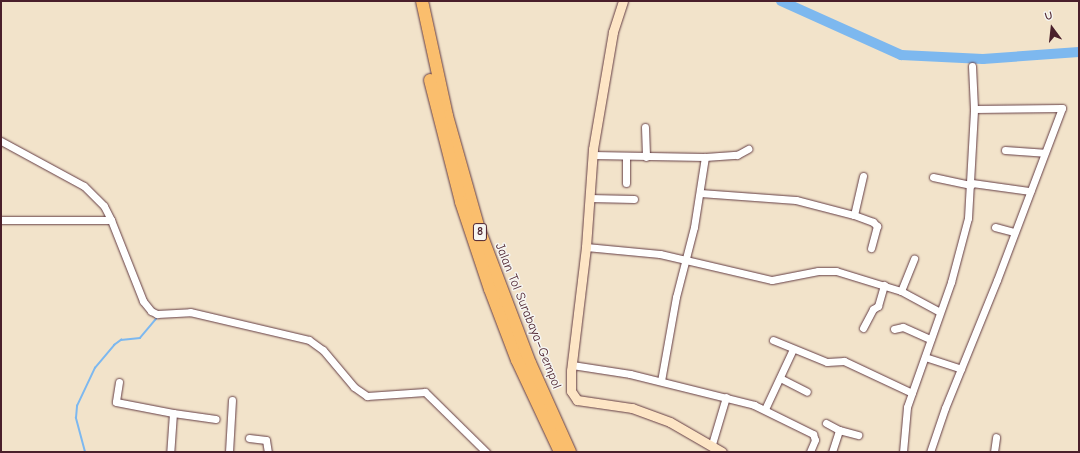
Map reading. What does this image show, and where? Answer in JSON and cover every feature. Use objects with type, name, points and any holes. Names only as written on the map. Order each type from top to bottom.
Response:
[{"type":"highway","name":"Jalan Tol Surabaya–Gempol","points":[[413,1],[440,127],[461,202],[517,360],[560,452]]},
{"type":"highway","name":"Jalan Tol Surabaya–Gempol","points":[[422,1],[447,116],[479,229],[530,363],[570,452]]},
{"type":"street","points":[[624,1],[613,32],[592,155],[586,247],[572,365],[571,392],[575,398],[613,404],[650,414],[710,448],[722,452]]},
{"type":"street","points":[[903,452],[906,417],[912,393],[962,245],[968,218],[972,184],[974,109],[972,66]]},
{"type":"street","points":[[930,452],[1062,108],[974,109]]},
{"type":"street","points":[[645,127],[646,158]]},
{"type":"street","points":[[1,141],[84,186],[104,206],[108,219],[143,300],[151,311],[157,314],[190,312],[308,340],[323,350],[354,387],[367,396],[425,392],[486,452]]},
{"type":"street","points":[[592,155],[646,158],[705,157],[737,155],[748,149]]},
{"type":"street","points":[[1005,150],[1044,152]]},
{"type":"street","points":[[626,157],[626,183]]},
{"type":"street","points":[[661,381],[676,297],[686,260],[700,193],[705,157]]},
{"type":"street","points":[[854,215],[863,176]]},
{"type":"street","points":[[933,177],[972,184],[1030,191]]},
{"type":"street","points":[[700,193],[796,200],[854,215],[873,222],[877,226],[871,248]]},
{"type":"street","points":[[589,198],[634,199]]},
{"type":"street","points":[[1,220],[108,219]]},
{"type":"street","points":[[995,227],[1014,232]]},
{"type":"street","points":[[586,247],[649,252],[772,280],[827,270],[853,275],[901,291],[940,312]]},
{"type":"street","points":[[901,291],[914,258]]},
{"type":"street","points":[[863,328],[873,309],[878,306],[884,285]]},
{"type":"street","points":[[894,329],[903,327],[930,339]]},
{"type":"street","points":[[773,340],[827,362],[844,361],[912,393]]},
{"type":"street","points":[[765,409],[794,349]]},
{"type":"street","points":[[924,357],[961,369]]},
{"type":"street","points":[[572,365],[661,381],[726,397],[765,409],[813,434],[816,440],[810,452]]},
{"type":"street","points":[[780,378],[807,392]]},
{"type":"street","points":[[119,382],[116,402],[216,419]]},
{"type":"street","points":[[710,448],[726,397]]},
{"type":"street","points":[[229,452],[232,400]]},
{"type":"street","points":[[170,452],[174,413]]},
{"type":"street","points":[[826,423],[838,430],[858,435]]},
{"type":"street","points":[[832,452],[838,430]]},
{"type":"street","points":[[994,452],[996,436]]},
{"type":"street","points":[[249,438],[266,440],[268,452]]},
{"type":"waterway","points":[[781,1],[901,55],[983,59],[1079,52]]},
{"type":"waterway","points":[[85,452],[76,418],[77,406],[95,368],[114,345],[121,340],[140,338],[157,318]]}]
